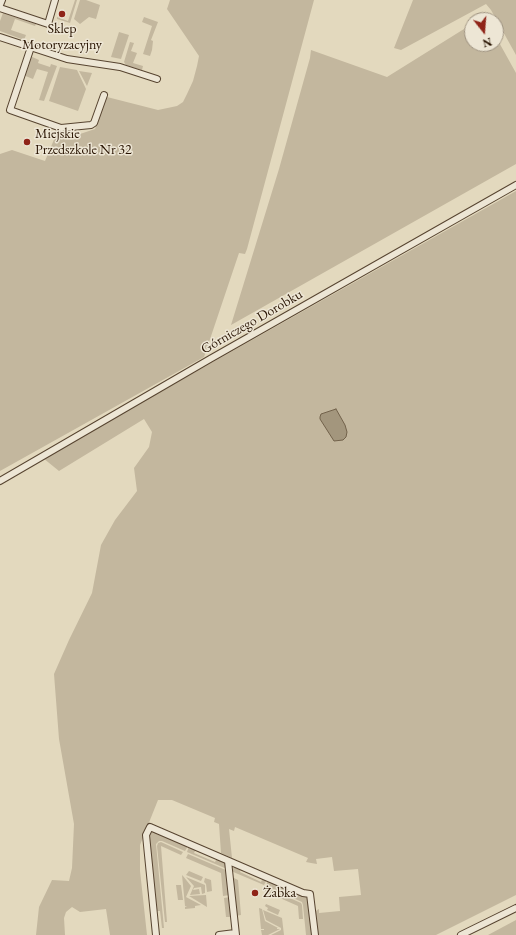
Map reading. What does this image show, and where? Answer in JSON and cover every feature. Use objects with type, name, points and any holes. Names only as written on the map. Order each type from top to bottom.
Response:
[{"type":"street","points":[[2,0],[0,6],[48,24],[55,0]]},
{"type":"street","points":[[0,37],[67,59],[120,67],[156,79]]},
{"type":"street","points":[[31,47],[10,110],[61,128],[91,125],[94,123],[104,95]]},
{"type":"street","name":"Górniczego Dorobku","points":[[0,481],[210,359],[516,185]]},
{"type":"street","points":[[156,935],[146,835],[150,827],[228,861],[310,894],[315,935]]},
{"type":"street","points":[[219,935],[236,934],[228,861]]},
{"type":"street","points":[[461,935],[516,908]]},
{"type":"shaded area","points":[[75,0],[77,0],[70,23],[57,19],[57,17],[68,21]]},
{"type":"shaded area","points":[[80,0],[86,0],[100,5],[96,19],[89,17],[80,24],[74,19]]},
{"type":"shaded area","points":[[170,0],[314,0],[247,249],[245,254],[239,253],[204,357],[0,471],[0,154],[12,150],[45,161],[58,130],[74,136],[95,129],[107,97],[158,110],[177,106],[183,102],[193,81],[199,56],[167,9]]},
{"type":"shaded area","points":[[413,0],[516,0],[516,55],[504,33],[504,12],[492,12],[486,4],[471,12],[464,12],[464,16],[401,50],[394,48]]},
{"type":"shaded area","points":[[3,13],[36,24],[35,26],[15,19],[11,30],[26,35],[24,40],[0,31],[0,21]]},
{"type":"shaded area","points":[[144,17],[158,22],[151,40],[153,41],[150,56],[143,54],[152,26],[142,22]]},
{"type":"shaded area","points":[[464,29],[464,52],[504,51],[516,73],[516,164],[231,325],[279,169],[311,50],[387,77]]},
{"type":"shaded area","points":[[119,32],[129,35],[121,59],[111,57]]},
{"type":"shaded area","points":[[130,42],[134,43],[131,51],[137,53],[133,63],[143,66],[142,70],[126,65],[124,62]]},
{"type":"shaded area","points":[[30,56],[39,60],[38,63],[50,67],[51,64],[57,66],[44,101],[39,100],[48,72],[37,69],[33,79],[23,75]]},
{"type":"shaded area","points":[[60,67],[77,70],[86,89],[78,111],[49,101]]},
{"type":"shaded area","points":[[79,71],[92,73],[87,86]]},
{"type":"shaded area","points":[[516,191],[516,895],[436,935],[317,935],[315,913],[317,910],[319,909],[319,913],[340,911],[339,897],[361,895],[358,869],[334,871],[332,857],[316,859],[317,864],[306,862],[308,858],[235,827],[234,831],[229,829],[232,858],[221,853],[219,824],[214,822],[215,818],[172,800],[158,800],[140,845],[140,871],[147,935],[110,935],[106,909],[80,912],[72,907],[66,912],[64,918],[65,935],[36,935],[39,907],[52,880],[69,881],[72,868],[74,824],[59,739],[54,674],[92,593],[101,545],[115,520],[137,491],[134,468],[149,447],[152,432],[144,419],[59,471],[43,458]]},
{"type":"shaded area","points":[[336,409],[345,425],[347,432],[346,437],[343,440],[334,441],[320,417],[321,414]]},
{"type":"shaded area","points":[[152,831],[188,846],[185,851],[162,841],[159,841],[156,844],[164,928],[162,928],[160,911],[156,911],[149,835]]},
{"type":"shaded area","points":[[161,842],[183,852],[181,855],[161,846],[167,922],[165,922],[157,846],[158,843]]},
{"type":"shaded area","points":[[189,846],[196,849],[194,853],[215,862],[217,858],[226,863],[227,869],[187,852]]},
{"type":"shaded area","points":[[188,854],[228,871],[230,895],[223,896],[221,873],[186,858]]},
{"type":"shaded area","points":[[235,867],[241,868],[240,872],[261,882],[263,878],[267,879],[264,885],[231,871]]},
{"type":"shaded area","points":[[189,871],[203,877],[201,881],[186,875]]},
{"type":"shaded area","points":[[182,875],[191,886],[186,897],[201,905],[195,906],[195,908],[185,909],[187,906],[185,906]]},
{"type":"shaded area","points":[[186,877],[205,885],[205,893],[202,894],[201,887],[194,888],[193,890],[199,889],[200,894],[190,895],[194,886]]},
{"type":"shaded area","points":[[232,877],[238,880],[241,915],[235,916]]},
{"type":"shaded area","points":[[205,878],[211,880],[212,891],[207,892],[206,884],[204,882]]},
{"type":"shaded area","points":[[268,880],[308,897],[313,935],[306,935],[302,902],[266,886]]},
{"type":"shaded area","points":[[176,885],[181,885],[183,900],[178,900]]},
{"type":"shaded area","points":[[265,887],[301,903],[303,919],[299,919],[298,906],[264,891]]},
{"type":"shaded area","points":[[206,895],[207,907],[189,896]]},
{"type":"shaded area","points":[[230,897],[232,917],[226,917],[224,898]]},
{"type":"shaded area","points":[[266,904],[280,910],[278,915],[267,910],[268,908],[265,906]]},
{"type":"shaded area","points":[[259,908],[262,909],[265,921],[278,928],[277,929],[280,929],[268,935],[262,935],[261,930],[264,929],[261,929]]},
{"type":"shaded area","points":[[263,910],[282,918],[284,935],[271,935],[281,930],[281,928],[266,920]]},
{"type":"shaded area","points":[[516,920],[516,935],[488,935]]},
{"type":"place","name":"Sklep Motoryzacyjny","points":[[62,14]]},
{"type":"place","name":"Miejskie Przedszkole Nr 32","points":[[27,142]]},
{"type":"place","name":"Żabka","points":[[255,893]]}]
